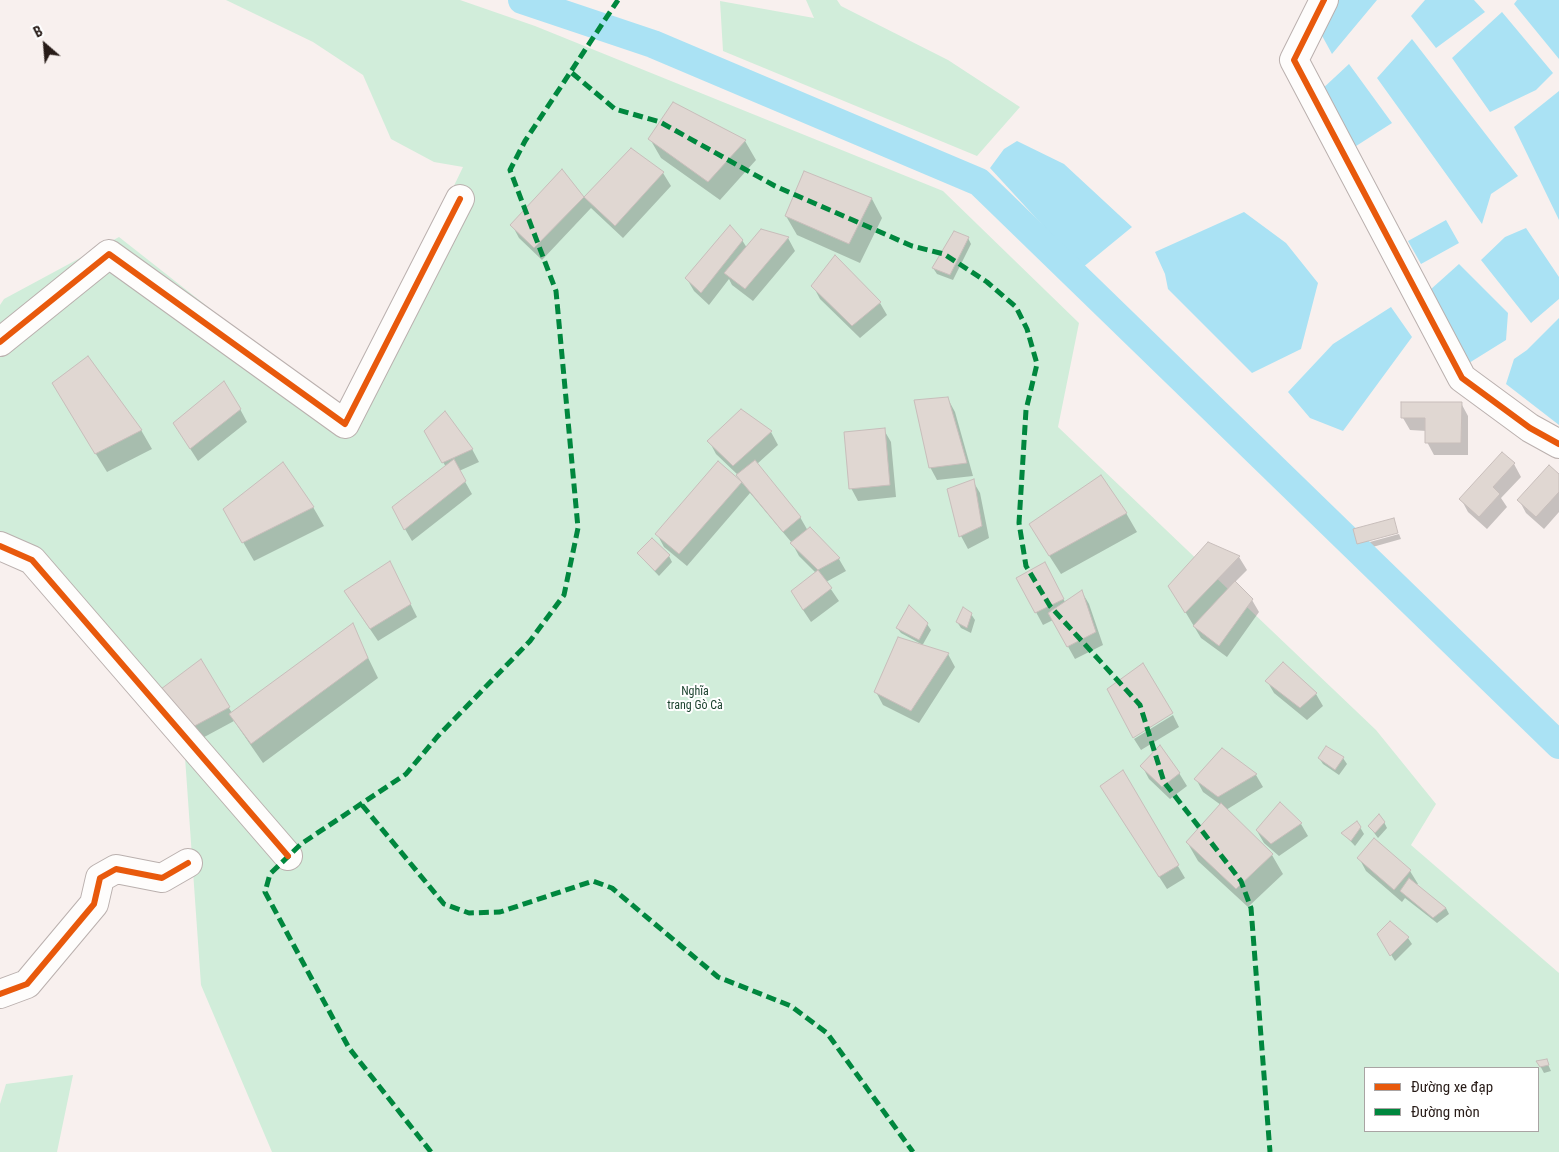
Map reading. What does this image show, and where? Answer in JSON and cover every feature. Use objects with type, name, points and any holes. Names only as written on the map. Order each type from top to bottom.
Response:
[{"type":"street","points":[[1324,0],[1294,60],[1331,131],[1462,378],[1530,428],[1559,444]]},
{"type":"street","points":[[0,342],[109,254],[345,424],[460,199]]},
{"type":"street","points":[[0,546],[32,560],[288,856]]},
{"type":"street","points":[[0,994],[27,984],[94,904],[100,878],[116,869],[162,878],[188,863]]},
{"type":"green space","name":"Nghĩa trang Gò Cà","points":[[226,0],[460,0],[535,26],[943,191],[1079,323],[1058,427],[1376,730],[1436,804],[1411,845],[1559,973],[1559,1152],[272,1152],[201,985],[184,743],[0,544],[0,305],[4,299],[119,237],[344,414],[463,167],[434,162],[391,139],[363,75],[313,42]]},
{"type":"green space","points":[[806,0],[837,0],[841,6],[948,60],[1020,107],[977,156],[723,51],[720,1],[814,18]]},
{"type":"green space","points":[[73,1075],[57,1152],[0,1152],[0,1104],[6,1084]]},
{"type":"water","points":[[1336,0],[1377,0],[1332,54],[1320,32]]},
{"type":"water","points":[[1425,0],[1474,0],[1485,12],[1436,48],[1411,16]]},
{"type":"water","points":[[1517,0],[1559,0],[1559,59],[1514,4]]},
{"type":"water","points":[[1502,12],[1553,73],[1536,90],[1490,112],[1452,58]]},
{"type":"water","points":[[1412,39],[1518,176],[1491,194],[1482,224],[1377,78]]},
{"type":"water","points":[[1349,64],[1392,123],[1353,148],[1320,91]]},
{"type":"water","points":[[1559,91],[1559,220],[1514,127]]},
{"type":"water","points":[[1017,141],[1064,164],[1132,227],[1082,268],[990,168],[1004,149]]},
{"type":"water","points":[[1244,212],[1286,243],[1318,283],[1301,349],[1252,373],[1168,289],[1165,274],[1155,252]]},
{"type":"water","points":[[1446,220],[1459,243],[1421,264],[1408,241]]},
{"type":"water","points":[[1526,228],[1559,277],[1559,299],[1531,323],[1481,260],[1505,237]]},
{"type":"water","points":[[1459,264],[1508,313],[1506,340],[1469,363],[1430,290]]},
{"type":"water","points":[[1391,307],[1412,337],[1343,431],[1310,418],[1288,392],[1333,344]]},
{"type":"water","points":[[1559,318],[1559,425],[1506,384],[1514,359],[1527,350]]},
{"type":"building","points":[[673,102],[746,140],[708,182],[648,139]]},
{"type":"building","points":[[631,148],[664,172],[615,226],[584,197]]},
{"type":"building","points":[[562,169],[584,197],[534,248],[510,225]]},
{"type":"building","points":[[804,171],[872,198],[849,244],[785,216]]},
{"type":"building","points":[[730,225],[743,240],[701,293],[685,278]]},
{"type":"building","points":[[761,229],[789,237],[745,289],[724,273]]},
{"type":"building","points":[[954,231],[969,237],[950,275],[932,268]]},
{"type":"building","points":[[835,255],[881,302],[852,326],[811,286]]},
{"type":"building","points":[[88,356],[142,430],[95,454],[52,383]]},
{"type":"building","points":[[224,381],[241,409],[190,449],[173,423]]},
{"type":"building","points":[[948,397],[967,463],[929,468],[914,400]]},
{"type":"building","points":[[1401,402],[1462,402],[1461,443],[1425,443],[1425,418],[1401,418]]},
{"type":"building","points":[[741,409],[772,431],[733,466],[707,441]]},
{"type":"building","points":[[445,411],[473,449],[442,463],[424,431]]},
{"type":"building","points":[[885,428],[890,485],[849,489],[844,432]]},
{"type":"building","points":[[1502,452],[1515,463],[1493,487],[1500,494],[1479,517],[1459,499]]},
{"type":"building","points":[[454,459],[466,481],[404,530],[392,507]]},
{"type":"building","points":[[755,460],[801,517],[783,532],[736,475]]},
{"type":"building","points":[[718,461],[742,482],[679,554],[655,534]]},
{"type":"building","points":[[283,462],[314,507],[242,543],[223,509]]},
{"type":"building","points":[[1549,465],[1559,474],[1559,492],[1536,517],[1517,500]]},
{"type":"building","points":[[1101,475],[1127,513],[1049,556],[1029,524]]},
{"type":"building","points":[[974,479],[982,526],[959,537],[947,489]]},
{"type":"building","points":[[1394,518],[1398,533],[1357,544],[1353,529]]},
{"type":"building","points":[[810,527],[840,558],[818,570],[790,543]]},
{"type":"building","points":[[652,538],[670,555],[655,571],[637,553]]},
{"type":"building","points":[[1208,542],[1240,556],[1185,613],[1168,586]]},
{"type":"building","points":[[390,561],[411,604],[370,629],[344,591]]},
{"type":"building","points":[[1045,562],[1064,599],[1035,613],[1016,578]]},
{"type":"building","points":[[818,570],[832,588],[803,610],[791,591]]},
{"type":"building","points":[[1235,581],[1253,599],[1219,646],[1193,626]]},
{"type":"building","points":[[1082,590],[1096,632],[1067,647],[1048,613]]},
{"type":"building","points":[[909,605],[928,623],[919,640],[896,628]]},
{"type":"building","points":[[963,607],[972,613],[967,628],[956,622]]},
{"type":"building","points":[[353,623],[368,658],[251,744],[229,714]]},
{"type":"building","points":[[898,637],[949,653],[911,711],[874,692]]},
{"type":"building","points":[[201,659],[230,707],[187,730],[157,692]]},
{"type":"building","points":[[1283,662],[1317,693],[1300,708],[1265,681]]},
{"type":"building","points":[[1143,663],[1173,713],[1133,738],[1107,689]]},
{"type":"building","points":[[1160,745],[1180,773],[1162,787],[1140,766]]},
{"type":"building","points":[[1326,746],[1344,757],[1335,770],[1318,758]]},
{"type":"building","points":[[1222,748],[1257,774],[1218,797],[1194,779]]},
{"type":"building","points":[[1123,770],[1179,865],[1159,877],[1100,786]]},
{"type":"building","points":[[1280,802],[1302,823],[1271,844],[1256,830]]},
{"type":"building","points":[[1221,803],[1273,854],[1236,889],[1186,842]]},
{"type":"building","points":[[1379,814],[1385,822],[1375,833],[1368,826]]},
{"type":"building","points":[[1357,821],[1361,827],[1351,841],[1341,833]]},
{"type":"building","points":[[1374,838],[1411,870],[1394,890],[1357,858]]},
{"type":"building","points":[[1409,878],[1446,908],[1433,918],[1400,891]]},
{"type":"building","points":[[1390,921],[1409,937],[1390,956],[1377,934]]},
{"type":"building","points":[[1547,1059],[1549,1065],[1540,1067],[1536,1061]]},
{"type":"waterway","points":[[522,0],[653,44],[979,182],[1559,745]]},
{"type":"marked path","points":[[431,1152],[349,1048],[265,892],[270,874],[301,844],[406,774],[437,737],[530,641],[564,595],[578,528],[556,291],[510,170],[525,141],[618,0]]},
{"type":"marked path","points":[[572,73],[615,109],[660,122],[775,186],[912,246],[944,254],[987,282],[1016,307],[1027,329],[1037,364],[1026,410],[1019,523],[1026,566],[1050,606],[1140,705],[1164,782],[1241,881],[1251,908],[1270,1152]]},
{"type":"marked path","points":[[362,805],[444,904],[469,913],[500,912],[593,881],[612,888],[718,977],[791,1006],[827,1033],[913,1152]]},
{"type":"cycle path","points":[[1324,0],[1294,60],[1462,378],[1530,428],[1559,444]]},
{"type":"cycle path","points":[[0,342],[109,254],[345,424],[460,199]]},
{"type":"cycle path","points":[[0,546],[32,560],[288,856]]},
{"type":"cycle path","points":[[0,994],[27,984],[94,904],[100,878],[116,869],[162,878],[188,863]]}]
